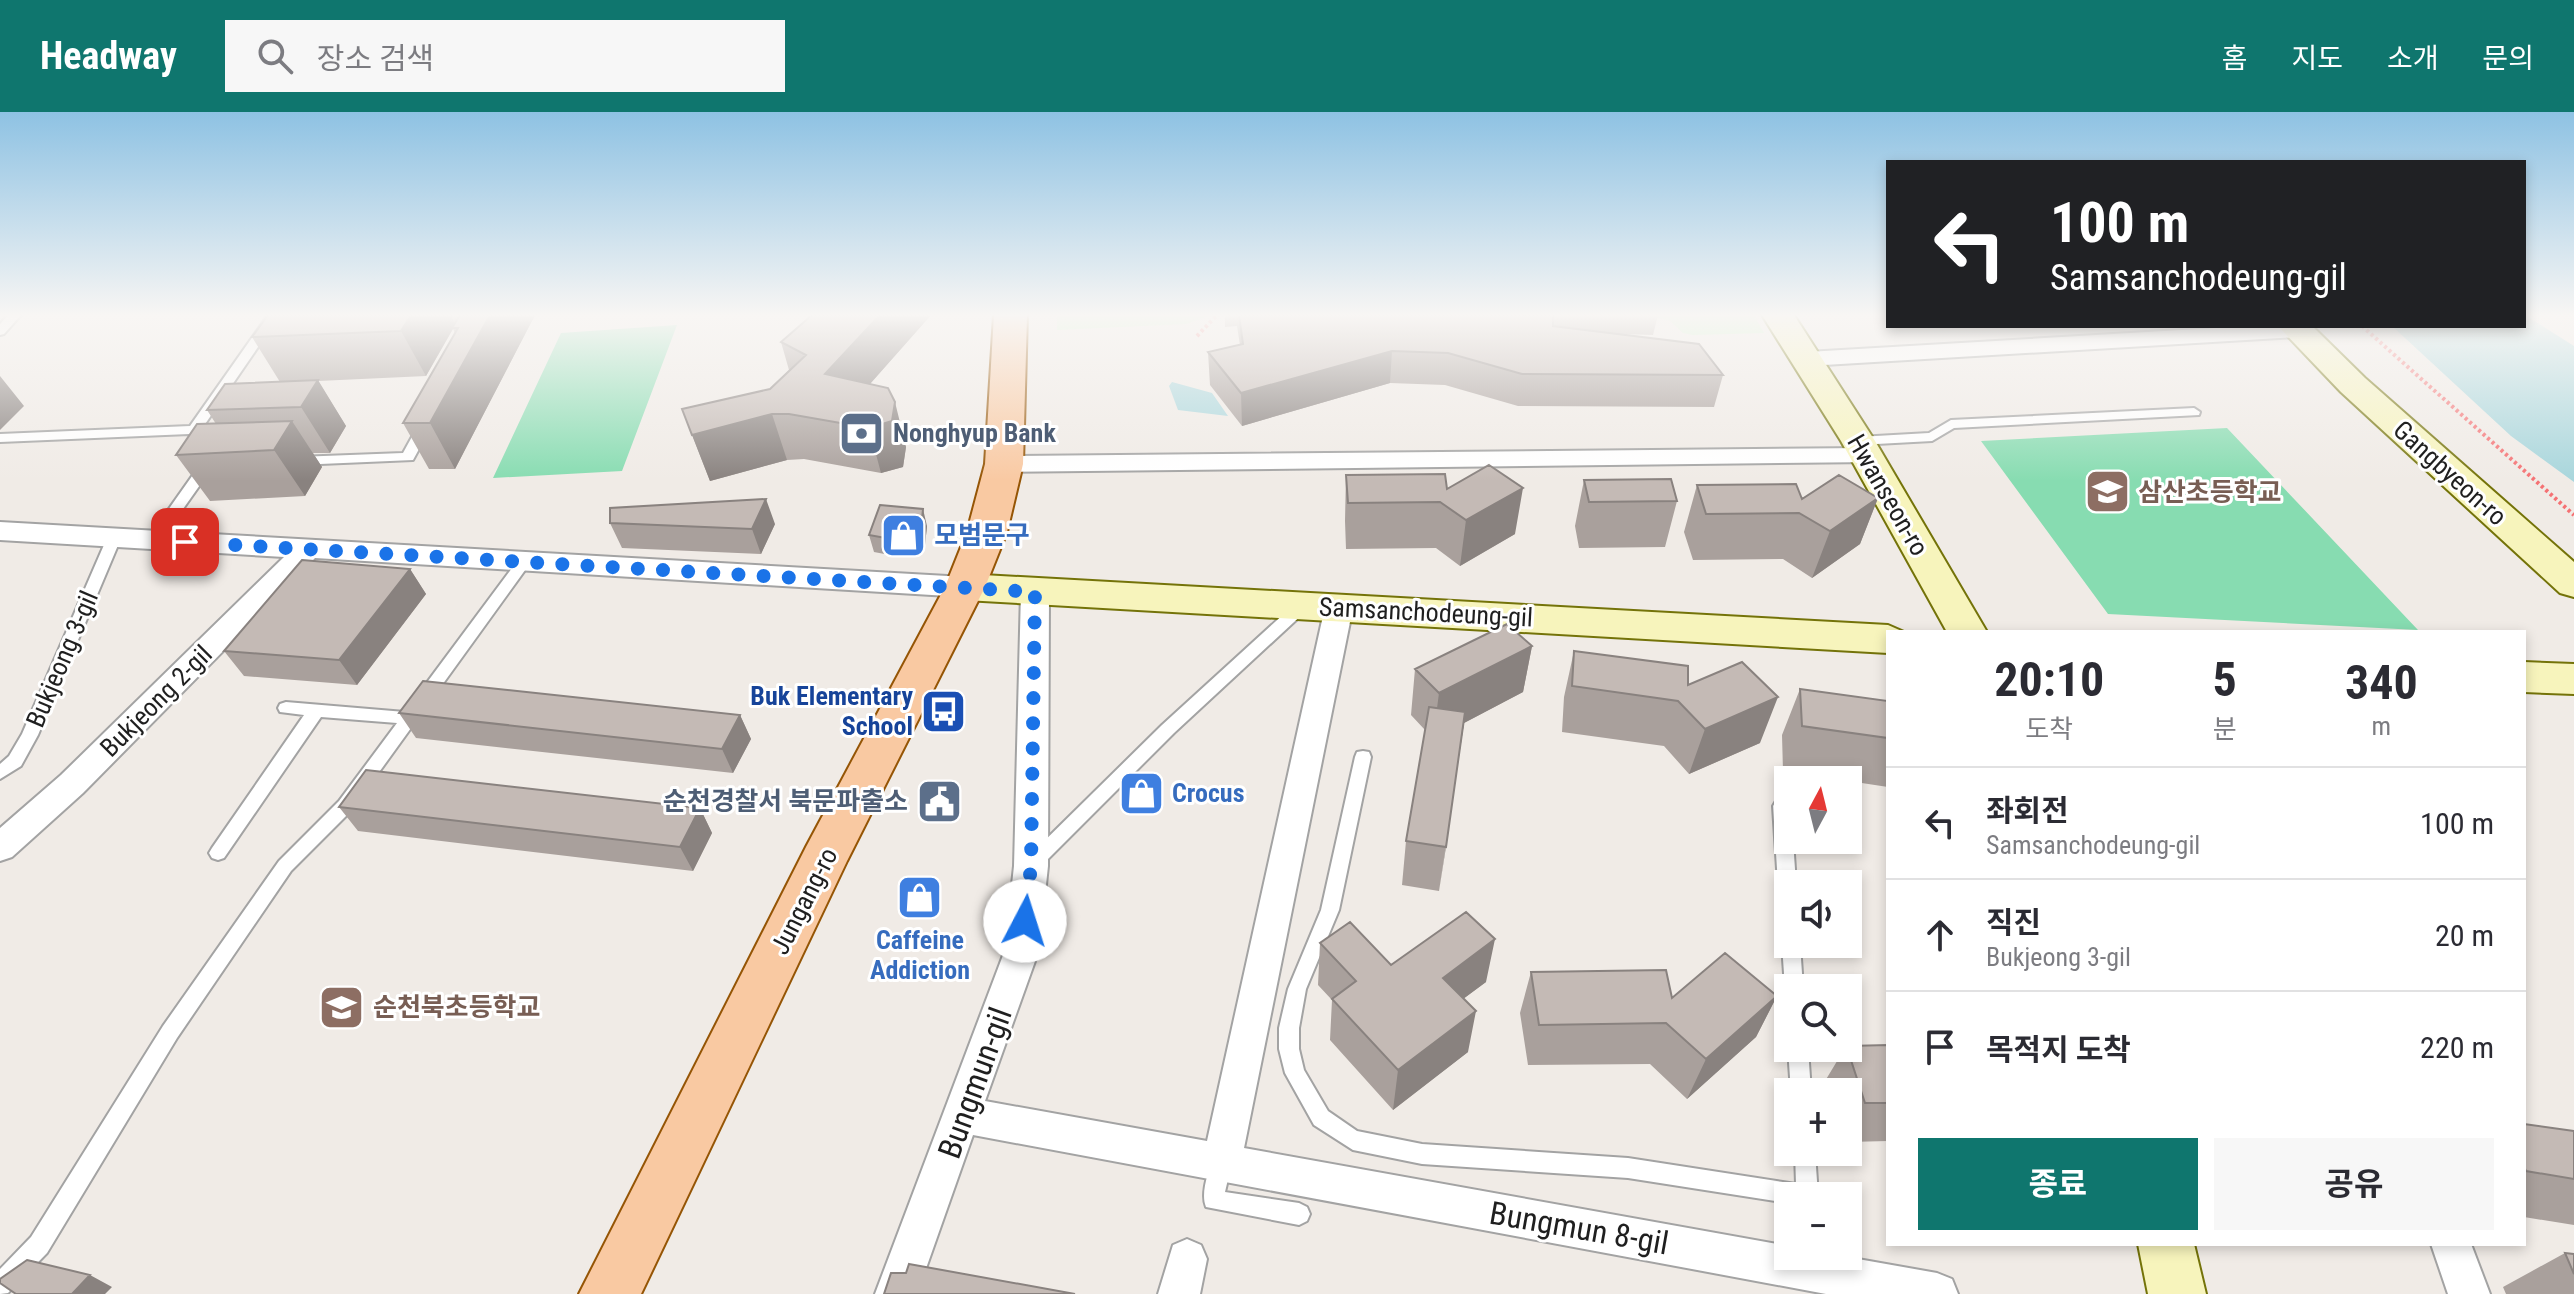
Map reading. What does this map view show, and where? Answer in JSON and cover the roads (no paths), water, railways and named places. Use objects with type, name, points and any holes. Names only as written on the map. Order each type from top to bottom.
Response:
[{"type":"main road","name":"Jungang-ro","points":[[609,1294],[823,861],[965,587],[987,532],[1004,464],[1008,370]]},
{"type":"street","name":"Hwanseon-ro","points":[[1814,370],[1966,630]]},
{"type":"street","name":"Gangbyeon-ro","points":[[2342,370],[2574,584]]},
{"type":"street","points":[[1004,464],[1862,449]]},
{"type":"street","points":[[0,531],[965,587]]},
{"type":"street","name":"Bukjeong 2-gil","points":[[0,848],[72,784],[308,549]]},
{"type":"street","name":"Samsanchodeung-gil","points":[[965,587],[1886,639]]},
{"type":"street","name":"Bungmun-gil","points":[[896,1294],[1022,950],[1031,866],[1035,592]]},
{"type":"street","points":[[1222,1162],[1321,606]]},
{"type":"street","points":[[2526,677],[2574,679]]},
{"type":"street","name":"Bungmun 8-gil","points":[[963,1115],[1774,1257]]},
{"type":"street","points":[[2166,1246],[2177,1294]]},
{"type":"street","points":[[2452,1246],[2469,1294]]},
{"type":"street","name":"Bungmun 8-gil","points":[[1828,1270],[1878,1289],[1937,1294]]},
{"type":"lane","points":[[194,430],[236,370]]},
{"type":"lane","points":[[1862,449],[1932,437],[1951,424],[2194,412]]},
{"type":"lane","points":[[284,461],[408,457],[429,418]]},
{"type":"lane","points":[[0,438],[194,430]]},
{"type":"lane","points":[[194,430],[207,464]]},
{"type":"lane","points":[[207,464],[223,464]]},
{"type":"lane","points":[[154,540],[207,464]]},
{"type":"lane","name":"Bukjeong 3-gil","points":[[0,773],[15,761],[30,735],[114,538]]},
{"type":"lane","points":[[0,1285],[39,1245],[170,1032],[285,866],[345,806],[523,563]]},
{"type":"lane","points":[[1031,866],[1168,729],[1321,606]]},
{"type":"lane","points":[[286,708],[409,718]]},
{"type":"lane","points":[[218,853],[316,711]]},
{"type":"lane","points":[[1363,757],[1330,910],[1297,989],[1289,1028],[1289,1049],[1295,1073],[1321,1118],[1353,1140],[1422,1154],[1628,1168],[1807,1196],[1806,1166]]},
{"type":"lane","points":[[1222,1162],[1213,1200],[1299,1214]]},
{"type":"water","points":[[2440,370],[2574,370],[2574,482],[2511,436]]},
{"type":"water","points":[[1172,382],[1212,393],[1228,416],[1178,410],[1169,386]]},
{"type":"place","name":"Nonghyup Bank","points":[[862,433]]},
{"type":"place","name":"삼산초등학교","points":[[2107,492]]},
{"type":"place","name":"모범문구","points":[[903,535]]},
{"type":"place","name":"Buk Elementary School","points":[[944,711]]},
{"type":"place","name":"Crocus","points":[[1141,793]]},
{"type":"place","name":"순천경찰서 북문파출소","points":[[939,801]]},
{"type":"place","name":"Caffeine Addiction","points":[[920,897]]},
{"type":"place","name":"순천북초등학교","points":[[342,1007]]}]
